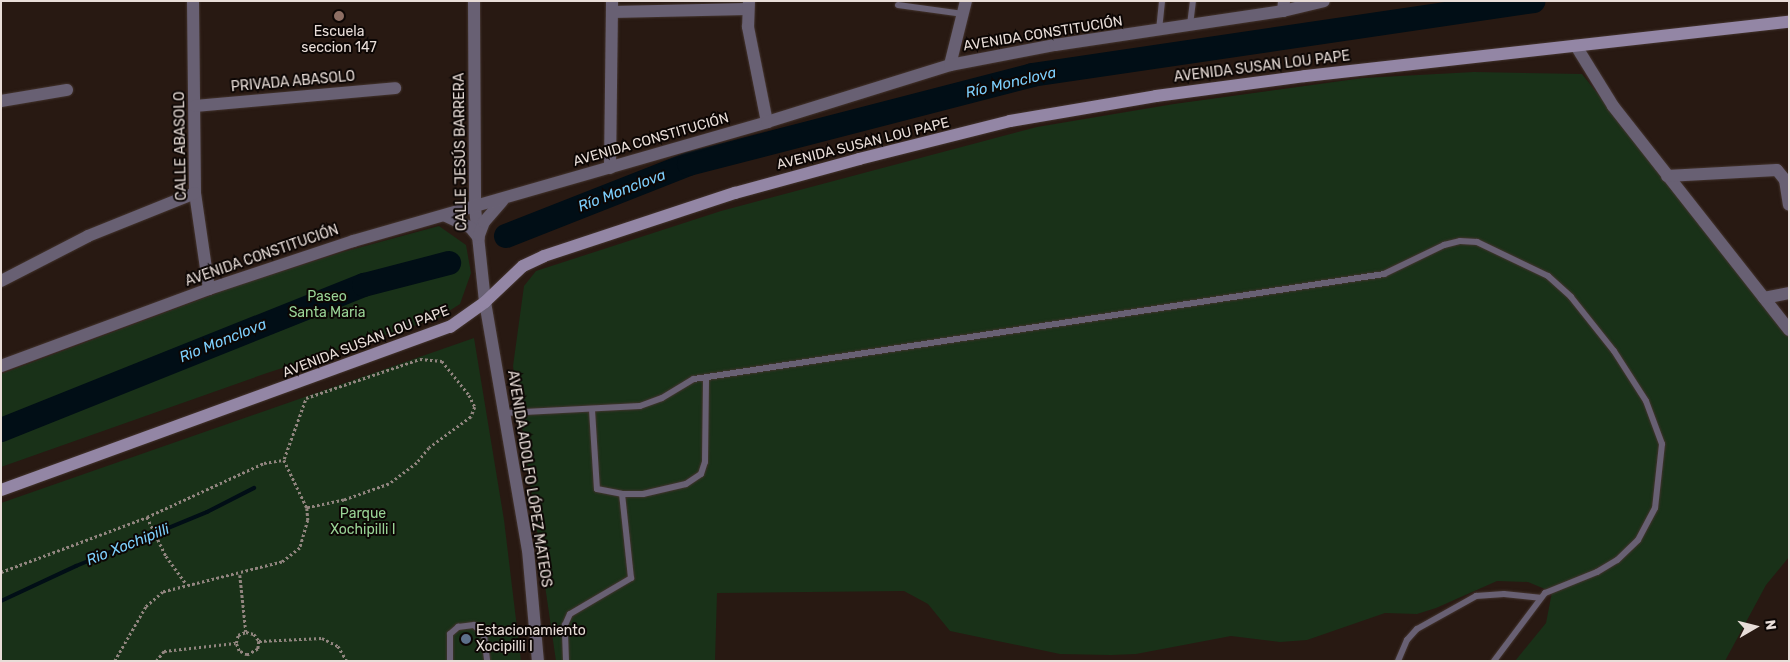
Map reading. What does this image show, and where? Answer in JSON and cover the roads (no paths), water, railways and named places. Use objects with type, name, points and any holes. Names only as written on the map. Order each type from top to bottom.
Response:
[{"type":"main road","name":"AVENIDA SUSAN LOU PAPE","points":[[1,490],[434,334],[466,318],[486,302],[523,266],[562,250],[735,193],[1010,122],[1156,96],[1305,76],[1789,22]]},
{"type":"street","name":"CALLE ABASOLO","points":[[193,1],[195,193],[209,289]]},
{"type":"street","name":"CALLE JESÚS BARRERA","points":[[474,1],[475,208],[486,302]]},
{"type":"street","points":[[950,65],[966,1]]},
{"type":"street","name":"AVENIDA CONSTITUCIÓN","points":[[1,366],[209,289],[353,241],[475,208],[767,122],[950,65],[990,56],[1189,26],[1284,6],[1324,1]]},
{"type":"street","points":[[610,168],[612,7],[749,5],[748,27],[767,122]]},
{"type":"street","points":[[1576,46],[1613,106],[1789,330]]},
{"type":"street","name":"PRIVADA ABASOLO","points":[[195,106],[395,88]]},
{"type":"street","points":[[1,101],[67,90]]},
{"type":"street","points":[[1667,176],[1777,170],[1785,180],[1789,205]]},
{"type":"street","points":[[1,281],[88,236],[195,193]]},
{"type":"street","points":[[446,216],[464,223],[478,238],[484,222],[504,199]]},
{"type":"street","points":[[1764,298],[1789,293]]},
{"type":"street","name":"AVENIDA ADOLFO LÓPEZ MATEOS","points":[[486,302],[528,550],[538,661]]},
{"type":"lane","points":[[1158,30],[1162,1]]},
{"type":"lane","points":[[1189,26],[1193,1]]},
{"type":"lane","points":[[898,5],[963,14]]},
{"type":"lane","points":[[505,413],[592,410],[652,403],[684,383],[706,378],[1384,274],[1444,244],[1460,241],[1477,242],[1548,276],[1571,297],[1614,351],[1646,401],[1662,444],[1655,508],[1647,529],[1617,560],[1597,572],[1557,586],[1540,598],[1494,661]]},
{"type":"lane","points":[[592,410],[595,484],[600,492],[643,494],[686,484],[701,474],[705,462],[706,378]]},
{"type":"lane","points":[[566,661],[565,625],[570,614],[632,578],[622,494]]},
{"type":"lane","points":[[1398,661],[1407,640],[1417,628],[1476,596],[1504,594],[1540,598]]},
{"type":"lane","points":[[450,661],[450,634],[458,627],[474,625],[484,635],[487,661]]},
{"type":"waterway","name":"Río Monclova","points":[[506,236],[689,164],[1032,75],[1534,1]]},
{"type":"waterway","name":"Rio Monclova","points":[[1,430],[364,285],[449,263]]},
{"type":"waterway","name":"Rio Xochipilli","points":[[1,601],[76,566],[207,512],[254,488]]},
{"type":"place","name":"Escuela seccion 147","points":[[339,16]]},
{"type":"place","name":"Estacionamiento Xocipilli I","points":[[466,639]]},
{"type":"park label","name":"Paseo Santa Maria","points":[[327,306]]},
{"type":"park label","name":"Parque Xochipilli I","points":[[363,522]]}]
